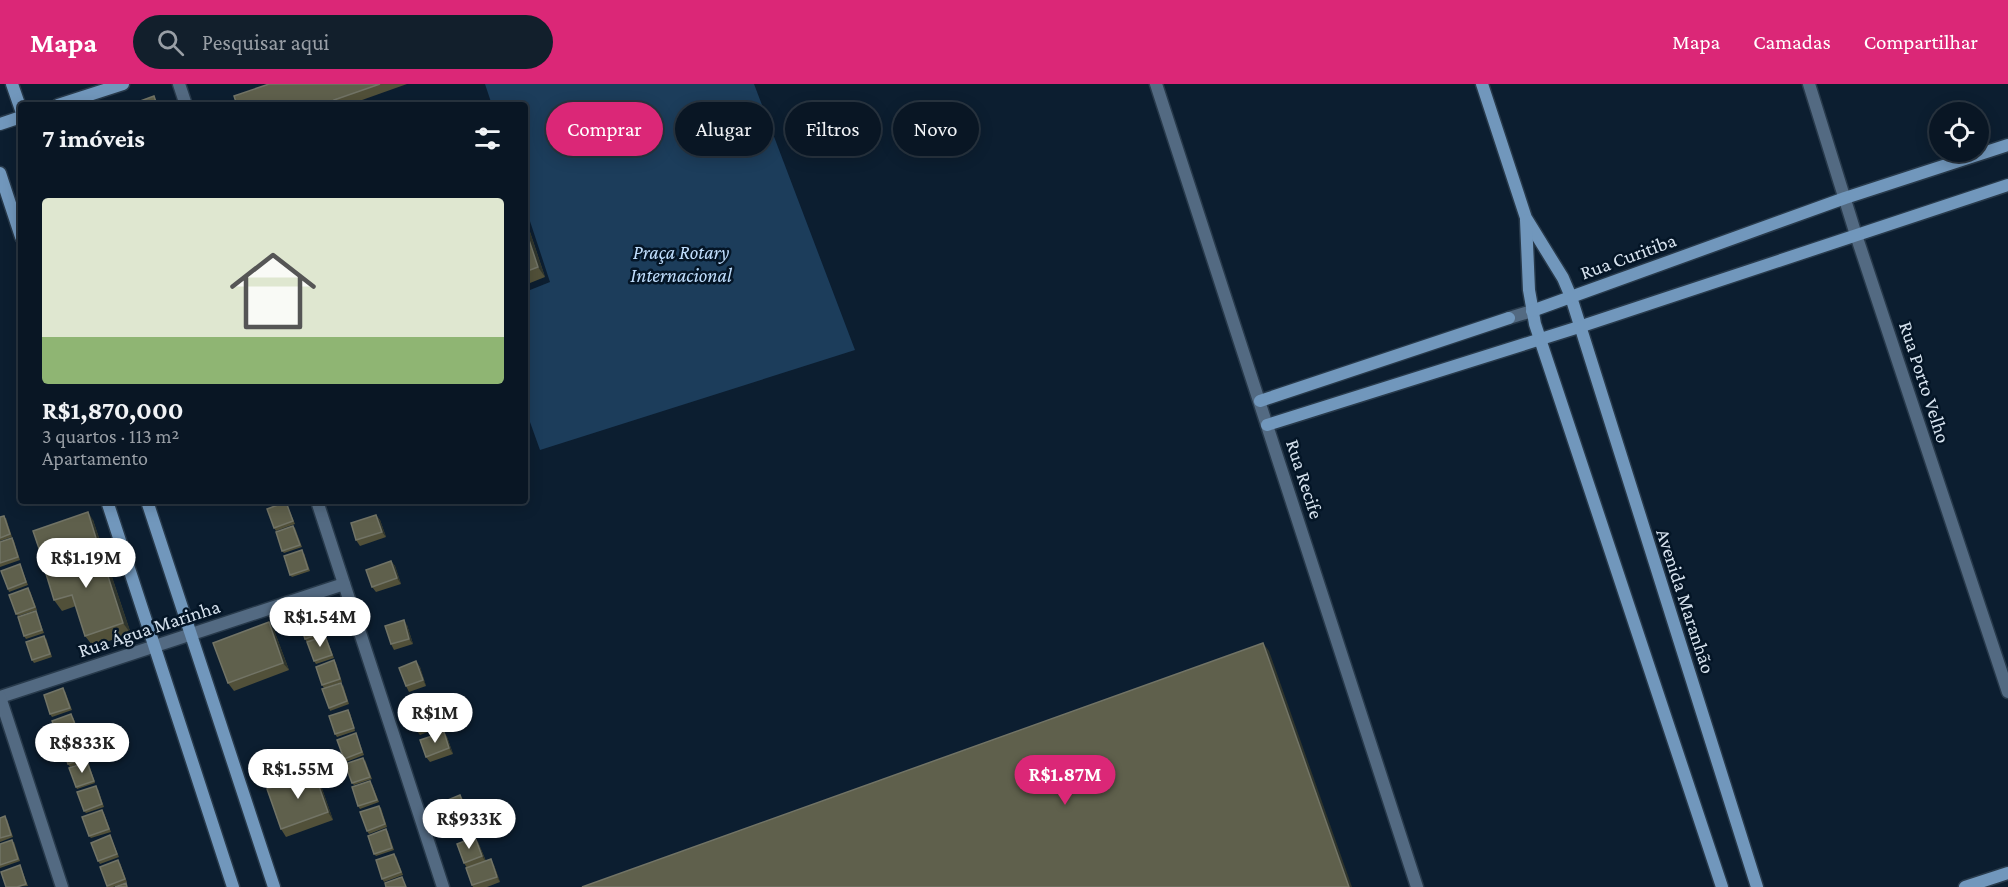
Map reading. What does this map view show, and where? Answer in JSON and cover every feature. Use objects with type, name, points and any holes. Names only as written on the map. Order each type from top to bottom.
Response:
[{"type":"street","points":[[67,102],[123,84]]},
{"type":"street","points":[[179,84],[185,102]]},
{"type":"street","name":"Rua Recife","points":[[1156,84],[1417,887]]},
{"type":"street","points":[[1482,84],[1526,218],[1532,311],[1540,339],[1722,887]]},
{"type":"street","name":"Rua Porto Velho","points":[[1809,84],[1856,235],[2008,692]]},
{"type":"street","points":[[0,91],[15,85],[19,102]]},
{"type":"street","points":[[0,124],[18,118]]},
{"type":"street","name":"Rua Curitiba","points":[[1260,401],[1532,311],[1845,198],[2008,145]]},
{"type":"street","points":[[0,173],[18,228]]},
{"type":"street","points":[[1267,424],[1579,327],[2008,184]]},
{"type":"street","name":"Avenida Maranhão","points":[[1526,218],[1563,278],[1570,297],[1757,887]]},
{"type":"street","points":[[108,504],[233,887]]},
{"type":"street","points":[[148,504],[274,887]]},
{"type":"street","points":[[318,504],[442,887]]},
{"type":"street","name":"Rua Água Marinha","points":[[0,697],[344,584]]},
{"type":"street","points":[[0,697],[62,887]]},
{"type":"street","points":[[1965,887],[2008,873]]},
{"type":"green space","name":"Praça Rotary Internacional","points":[[485,84],[754,84],[761,102],[675,102],[675,156],[773,156],[773,134],[855,350],[540,450],[528,416],[528,291],[550,282],[528,215],[528,102],[491,102]]},
{"type":"building","points":[[269,84],[380,84],[334,100],[335,102],[236,102],[234,96]]},
{"type":"building","points":[[154,96],[156,102],[138,102]]},
{"type":"building","points":[[528,237],[538,267],[528,271]]},
{"type":"building","points":[[287,504],[293,521],[274,528],[267,509]]},
{"type":"building","points":[[88,512],[99,548],[98,545],[44,563],[33,531]]},
{"type":"building","points":[[376,515],[382,532],[356,540],[351,523]]},
{"type":"building","points":[[4,516],[10,534],[0,538],[0,517]]},
{"type":"building","points":[[293,526],[300,545],[282,551],[276,532]]},
{"type":"building","points":[[12,538],[18,557],[0,563],[0,542]]},
{"type":"building","points":[[98,545],[123,623],[85,636],[72,595],[54,600],[43,564]]},
{"type":"building","points":[[302,550],[308,569],[290,575],[284,556]]},
{"type":"building","points":[[391,561],[397,578],[372,587],[366,570]]},
{"type":"building","points":[[20,564],[26,582],[8,589],[1,571]]},
{"type":"building","points":[[28,588],[35,607],[16,614],[9,595]]},
{"type":"building","points":[[36,611],[42,630],[24,636],[18,617]]},
{"type":"building","points":[[317,614],[324,632],[305,639],[299,620]]},
{"type":"building","points":[[404,620],[409,639],[391,644],[385,626]]},
{"type":"building","points":[[269,622],[283,663],[228,683],[213,643]]},
{"type":"building","points":[[44,636],[50,654],[32,660],[26,642]]},
{"type":"building","points":[[325,636],[332,655],[314,661],[307,642]]},
{"type":"building","points":[[1263,643],[1349,887],[582,887]]},
{"type":"building","points":[[334,660],[340,679],[322,685],[316,667]]},
{"type":"building","points":[[416,661],[423,680],[406,686],[399,668]]},
{"type":"building","points":[[341,683],[347,701],[329,708],[322,689]]},
{"type":"building","points":[[63,688],[70,708],[50,714],[44,695]]},
{"type":"building","points":[[428,705],[434,723],[416,730],[409,712]]},
{"type":"building","points":[[348,710],[354,728],[335,734],[329,716]]},
{"type":"building","points":[[71,714],[78,732],[59,739],[52,721]]},
{"type":"building","points":[[444,732],[449,748],[426,757],[420,740]]},
{"type":"building","points":[[356,733],[362,752],[344,759],[337,740]]},
{"type":"building","points":[[80,738],[86,758],[68,764],[61,745]]},
{"type":"building","points":[[363,758],[370,777],[352,783],[345,764]]},
{"type":"building","points":[[87,762],[94,781],[76,787],[69,768]]},
{"type":"building","points":[[314,772],[328,812],[281,829],[267,789]]},
{"type":"building","points":[[370,781],[377,800],[358,806],[352,787]]},
{"type":"building","points":[[96,786],[102,804],[84,811],[77,792]]},
{"type":"building","points":[[460,795],[467,814],[450,820],[443,802]]},
{"type":"building","points":[[379,806],[385,824],[367,831],[360,812]]},
{"type":"building","points":[[102,810],[109,829],[89,836],[82,817]]},
{"type":"building","points":[[5,816],[11,835],[0,838],[0,818]]},
{"type":"building","points":[[386,829],[392,848],[374,854],[368,836]]},
{"type":"building","points":[[110,835],[117,854],[98,861],[91,843]]},
{"type":"building","points":[[475,837],[482,856],[464,863],[457,844]]},
{"type":"building","points":[[12,840],[18,859],[0,865],[0,844]]},
{"type":"building","points":[[394,854],[401,872],[382,879],[376,860]]},
{"type":"building","points":[[491,859],[497,877],[472,885],[466,868]]},
{"type":"building","points":[[118,860],[125,879],[107,886],[100,867]]},
{"type":"building","points":[[20,865],[26,884],[6,887],[1,872]]},
{"type":"building","points":[[402,877],[406,887],[386,887],[385,883]]},
{"type":"building","points":[[126,883],[127,887],[115,887]]}]
